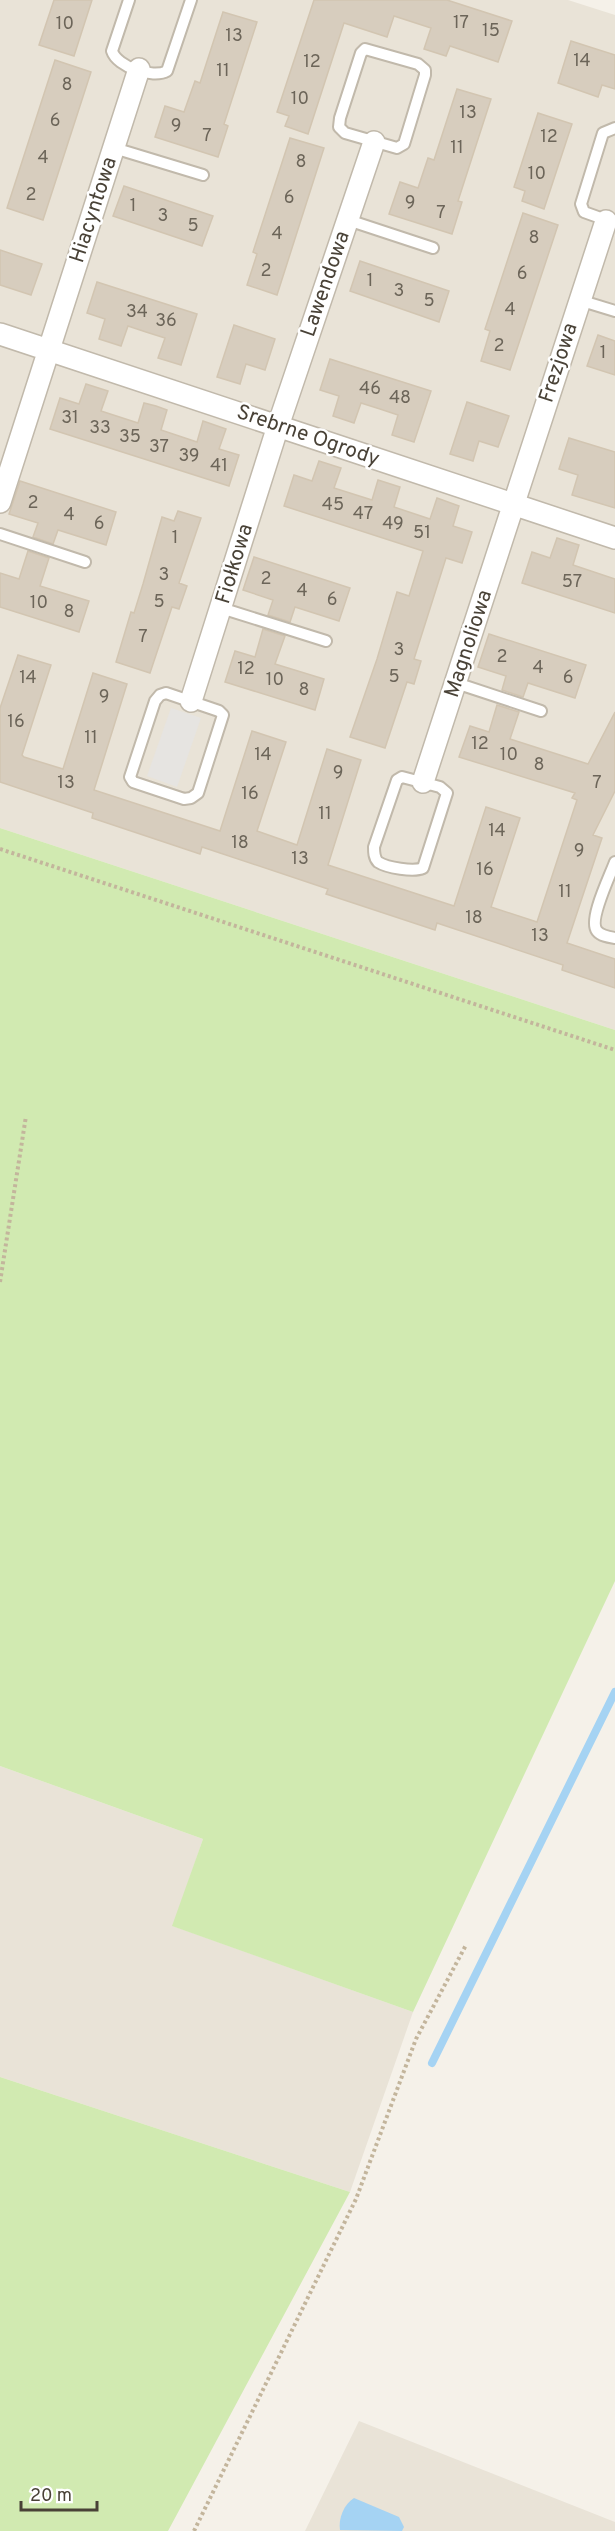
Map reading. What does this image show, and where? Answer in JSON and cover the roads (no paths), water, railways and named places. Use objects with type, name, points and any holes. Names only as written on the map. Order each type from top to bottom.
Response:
[{"type":"street","name":"Hiacyntowa","points":[[0,502],[139,69]]},
{"type":"street","name":"Lawendowa","points":[[278,426],[374,142]]},
{"type":"street","name":"Frezjowa","points":[[514,506],[579,300],[610,222]]},
{"type":"street","name":"Srebrne Ogrody","points":[[0,334],[615,538]]},
{"type":"street","name":"Fiołkowa","points":[[191,701],[278,426]]},
{"type":"street","name":"Magnoliowa","points":[[423,782],[514,506]]},
{"type":"lane","points":[[129,0],[112,51],[114,58],[120,63],[157,75],[167,71],[190,0]]},
{"type":"lane","points":[[365,49],[418,64],[424,70],[425,75],[404,144],[397,148],[374,142],[345,133],[339,126],[361,53],[365,49]]},
{"type":"lane","points":[[610,222],[584,212],[581,204],[603,133],[615,128]]},
{"type":"lane","points":[[114,147],[203,175]]},
{"type":"lane","points":[[348,220],[433,248]]},
{"type":"lane","points":[[579,300],[615,311]]},
{"type":"lane","points":[[0,534],[85,561]]},
{"type":"lane","points":[[222,608],[326,641]]},
{"type":"lane","points":[[456,683],[541,711]]},
{"type":"lane","points":[[166,693],[191,701],[223,715],[198,793],[191,798],[184,799],[133,783],[130,777],[155,701],[160,695],[166,693]]},
{"type":"lane","points":[[402,777],[423,782],[440,787],[447,793],[423,868],[416,872],[378,862],[374,856],[374,847],[397,780],[402,777]]},
{"type":"lane","points":[[615,862],[594,918],[595,928],[599,934],[615,938]]},
{"type":"water","points":[[354,2498],[399,2517],[404,2527],[402,2531],[340,2530],[342,2512]]},
{"type":"waterway","points":[[432,2063],[615,1692]]}]
